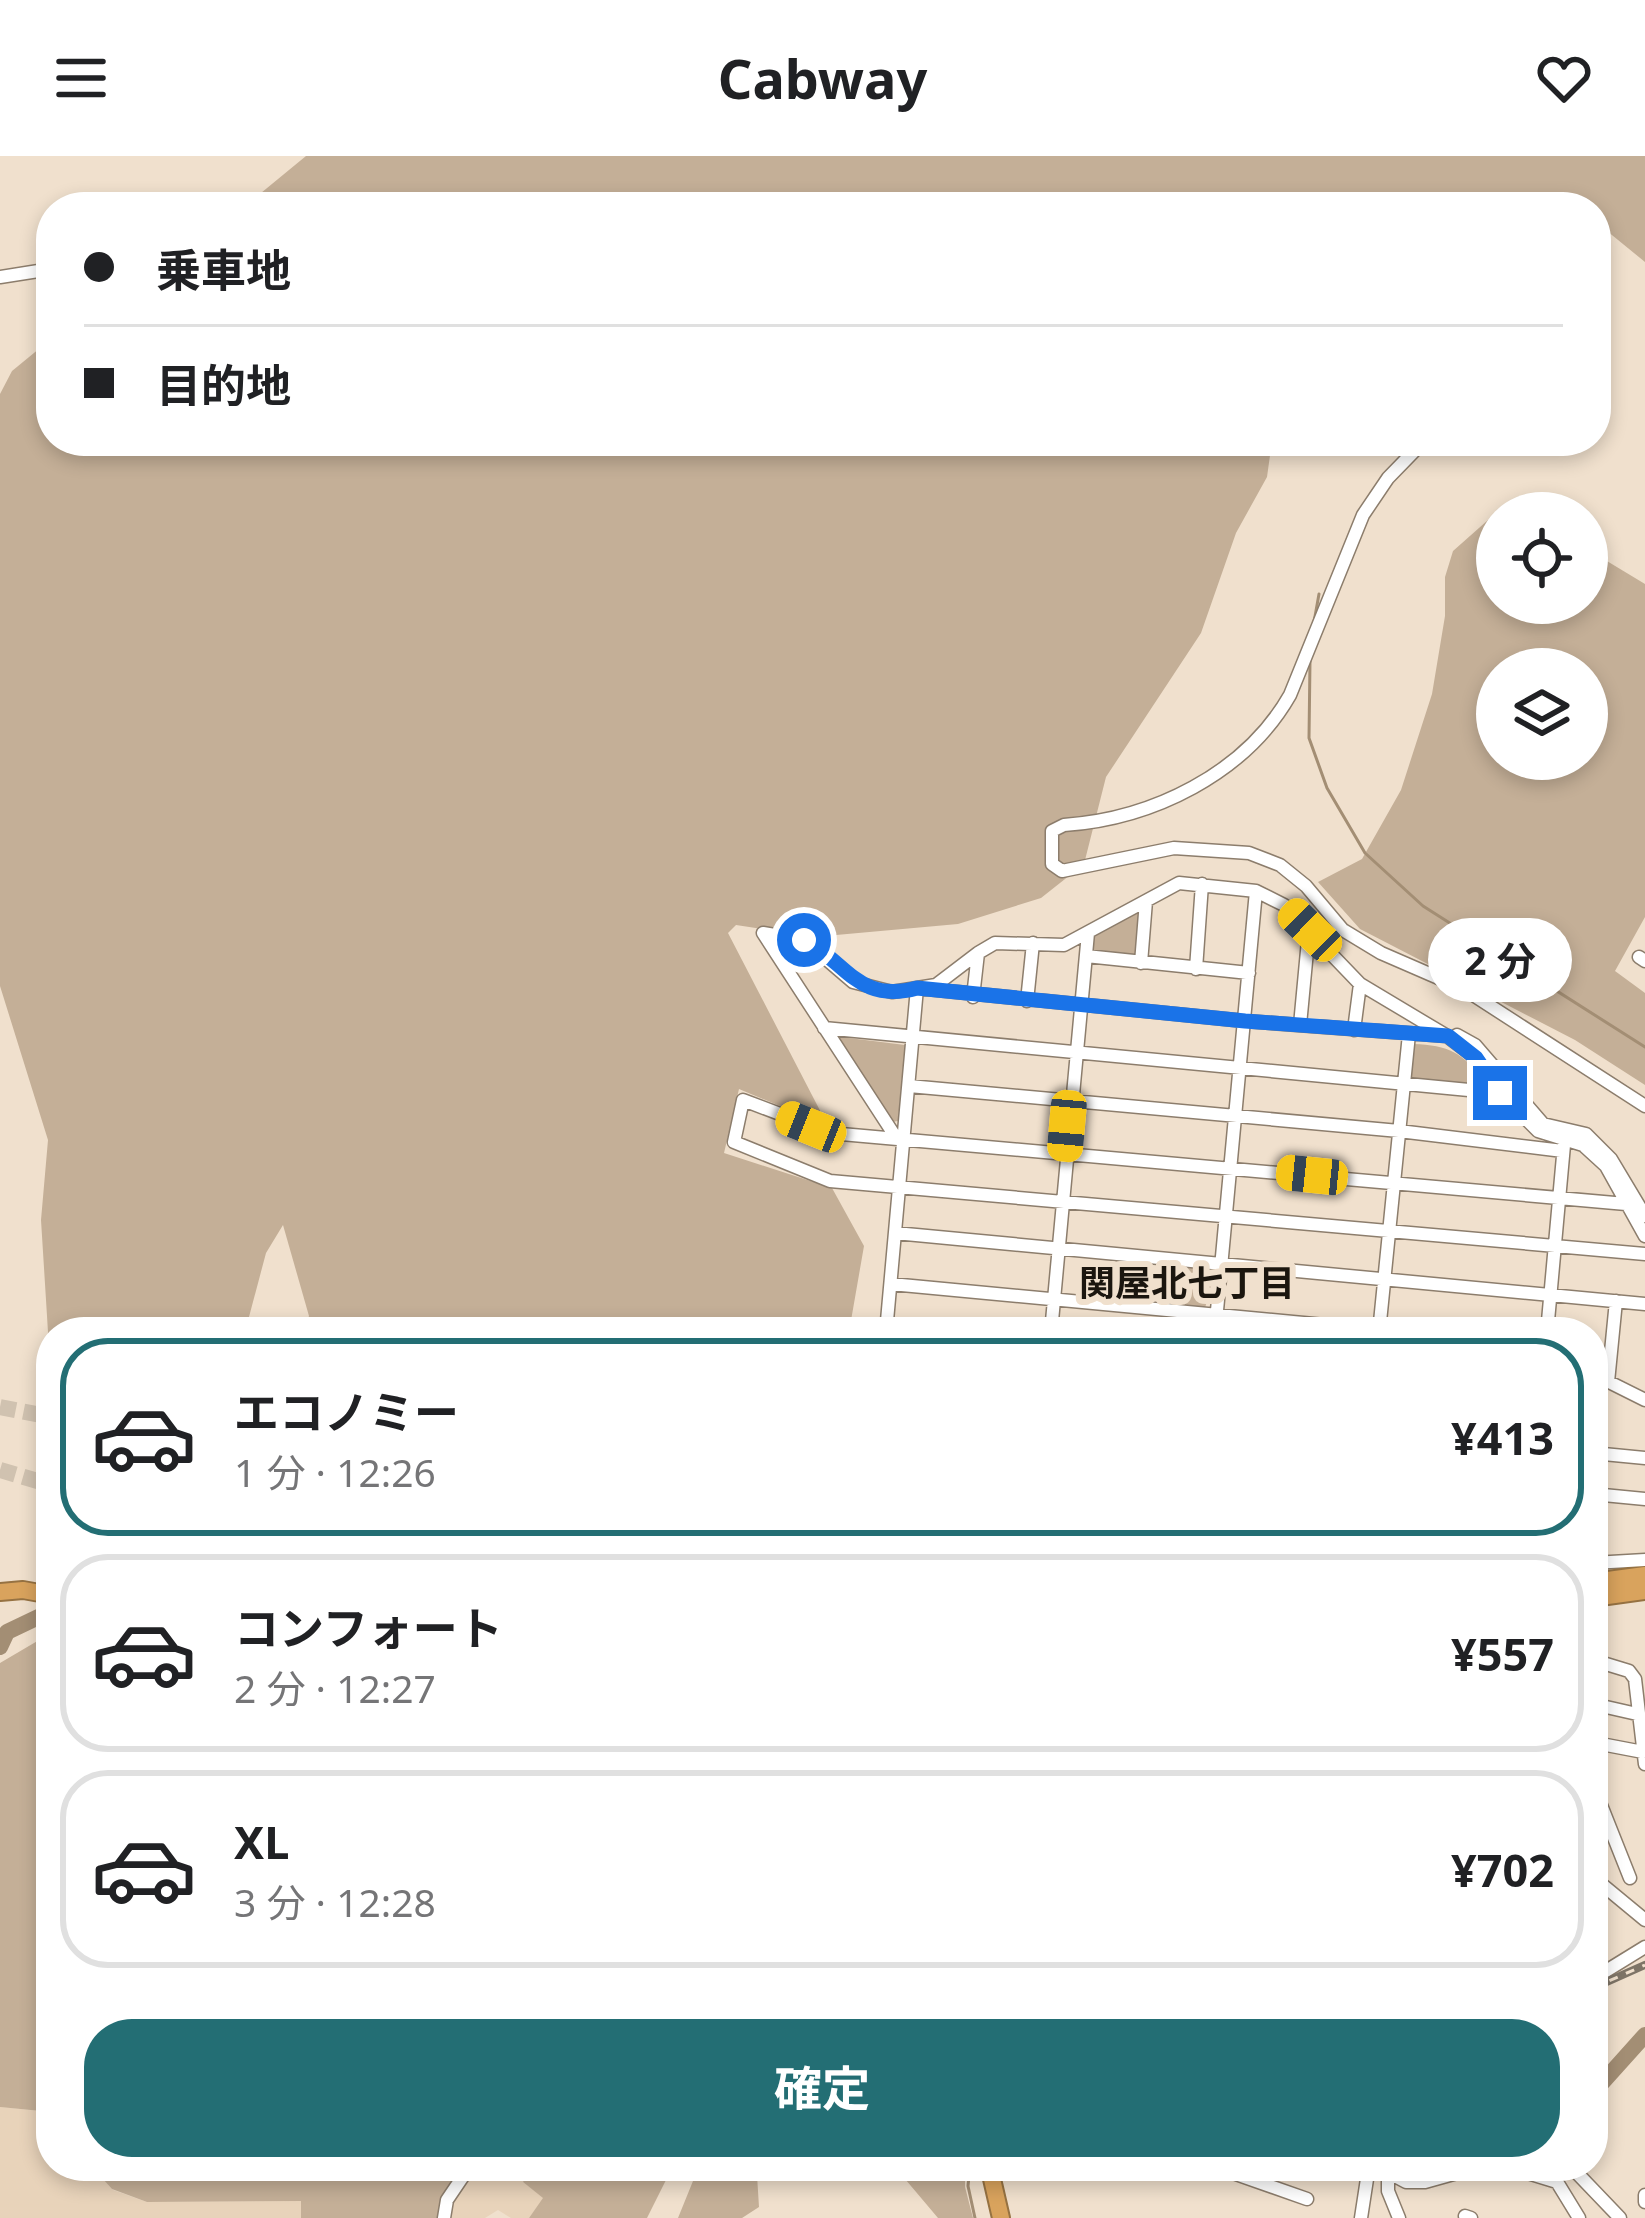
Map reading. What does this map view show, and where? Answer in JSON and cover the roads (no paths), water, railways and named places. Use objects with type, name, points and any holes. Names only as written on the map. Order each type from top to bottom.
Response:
[{"type":"highway","points":[[1608,1580],[1645,1575]]},
{"type":"highway","points":[[1608,1596],[1645,1591]]},
{"type":"highway","points":[[0,1592],[36,1592]]},
{"type":"highway","points":[[992,2181],[1001,2218]]},
{"type":"street","points":[[0,278],[36,272]]},
{"type":"street","points":[[1409,456],[1363,515],[1275,720],[1254,742],[1172,800],[1145,811],[1052,831],[1052,864],[1061,871],[1157,850],[1210,848],[1249,853],[1280,865],[1306,886],[1343,930],[1463,989],[1645,1106]]},
{"type":"street","points":[[899,1137],[763,933],[804,940],[854,982],[892,992],[936,985],[995,943],[1064,945],[1179,883],[1256,891],[1284,905],[1360,984],[1448,1036],[1476,1058],[1500,1093],[1538,1131],[1564,1144]]},
{"type":"street","points":[[1196,969],[1202,884]]},
{"type":"street","points":[[1217,1317],[1256,891]]},
{"type":"street","points":[[1142,963],[1146,901]]},
{"type":"street","points":[[1300,1025],[1310,930]]},
{"type":"street","points":[[1052,1317],[1088,933]]},
{"type":"street","points":[[1028,1001],[1033,943]]},
{"type":"street","points":[[973,997],[978,953]]},
{"type":"street","points":[[1086,956],[1249,974]]},
{"type":"street","points":[[1354,1030],[1360,984]]},
{"type":"street","points":[[917,988],[973,997],[1448,1036]]},
{"type":"street","points":[[888,1317],[899,1137],[909,1086],[917,988]]},
{"type":"street","points":[[1415,1009],[1475,1046],[1544,1124],[1586,1134],[1611,1159],[1645,1216]]},
{"type":"street","points":[[824,1028],[1500,1093]]},
{"type":"street","points":[[1381,1317],[1409,1034]]},
{"type":"street","points":[[909,1086],[1583,1145],[1606,1166],[1645,1236]]},
{"type":"street","points":[[1626,1204],[830,1133],[743,1100],[734,1142],[830,1181],[1645,1254]]},
{"type":"street","points":[[1548,1317],[1564,1144]]},
{"type":"street","points":[[895,1233],[1645,1304]]},
{"type":"street","points":[[891,1284],[1246,1317]]},
{"type":"street","points":[[1616,1301],[1608,1382],[1645,1400]]},
{"type":"street","points":[[1608,1455],[1645,1458]]},
{"type":"street","points":[[1608,1495],[1645,1499]]},
{"type":"street","points":[[1608,1562],[1645,1560]]},
{"type":"street","points":[[1608,1667],[1629,1671],[1635,1679],[1644,1750],[1608,1745]]},
{"type":"street","points":[[1608,1707],[1637,1714]]},
{"type":"street","points":[[1608,1823],[1630,1878]]},
{"type":"street","points":[[1608,1889],[1645,1919]]},
{"type":"street","points":[[1608,1969],[1645,1946]]},
{"type":"street","points":[[444,2218],[447,2200],[460,2181]]},
{"type":"street","points":[[1256,2181],[1307,2199]]},
{"type":"street","points":[[1361,2218],[1374,2181]]},
{"type":"street","points":[[1384,2181],[1399,2218]]},
{"type":"street","points":[[1554,2181],[1578,2216]]},
{"type":"street","points":[[1585,2181],[1620,2218]]},
{"type":"waterway","points":[[1314,622],[1319,594]]},
{"type":"waterway","points":[[1310,661],[1309,738],[1327,788],[1365,853],[1423,906],[1645,1047]]},
{"type":"waterway","points":[[0,1647],[7,1632],[36,1618]]},
{"type":"waterway","points":[[1608,2076],[1645,2035]]},
{"type":"waterway","points":[[968,2181],[975,2218]]},
{"type":"tunnel","points":[[0,1407],[36,1414]]},
{"type":"tunnel","points":[[0,1470],[36,1481]]},
{"type":"railway","points":[[1608,1981],[1645,1965]]},
{"type":"district","name":"関屋北七丁目","points":[[1187,1282]]}]
